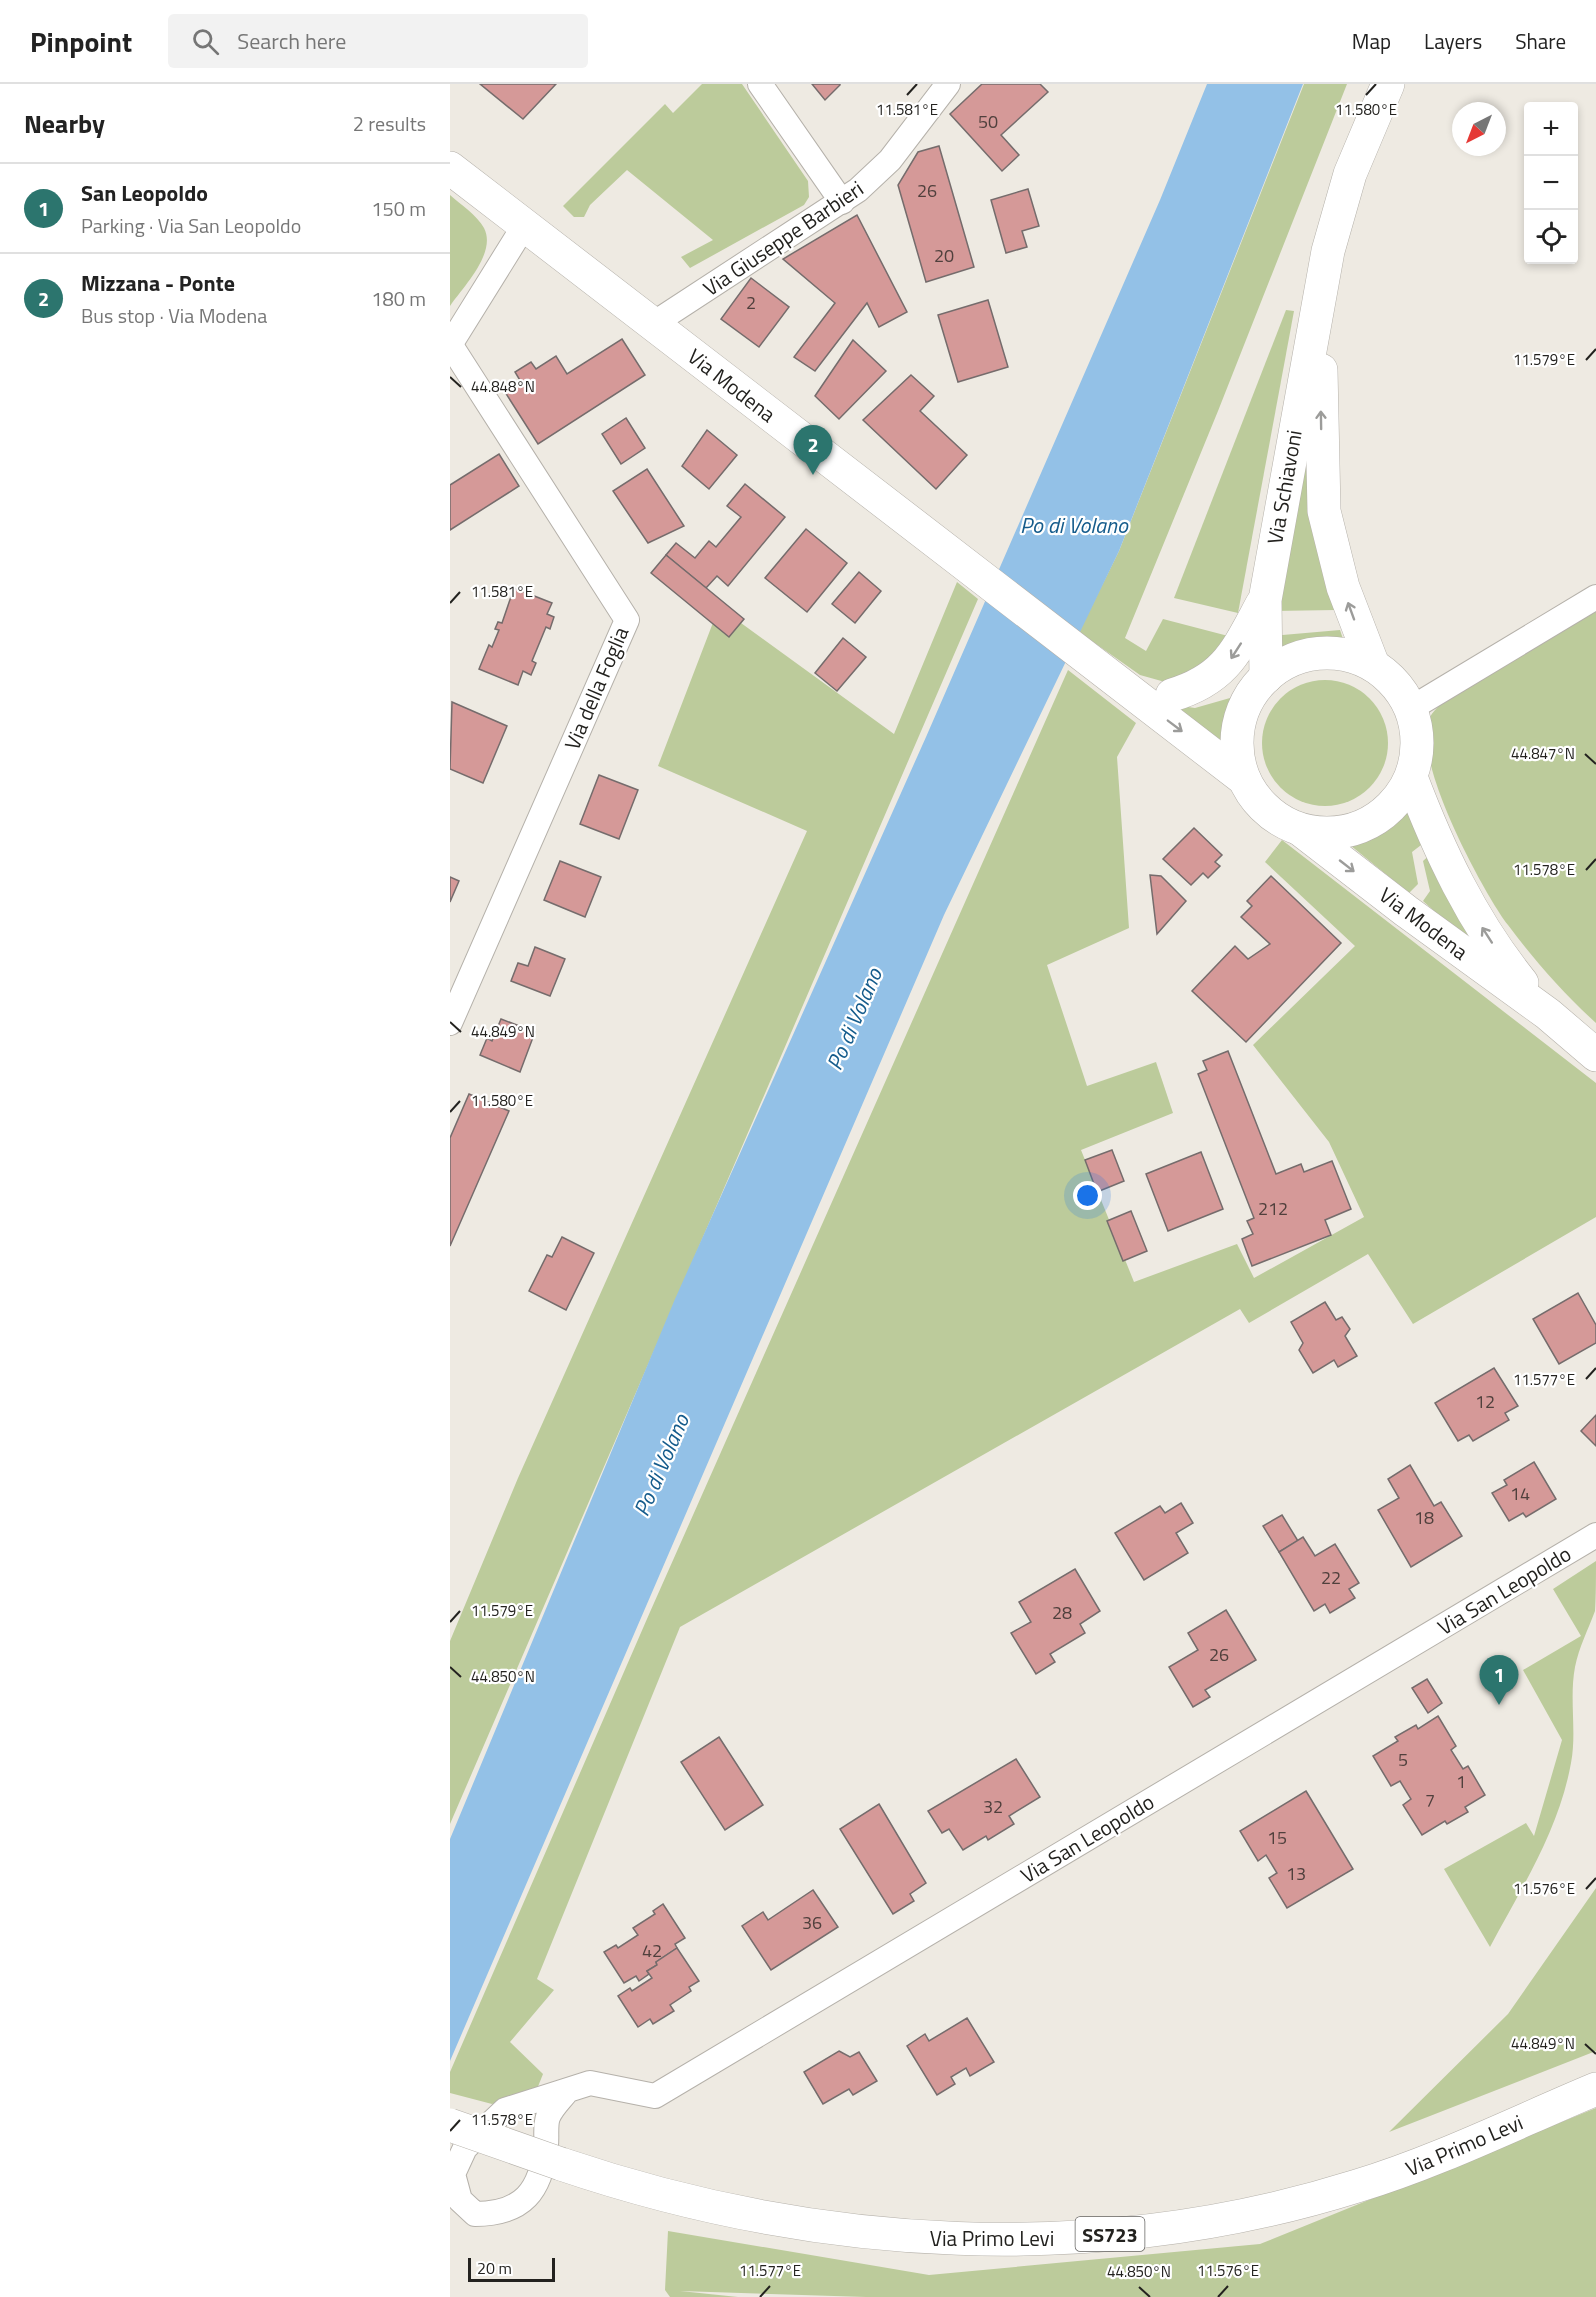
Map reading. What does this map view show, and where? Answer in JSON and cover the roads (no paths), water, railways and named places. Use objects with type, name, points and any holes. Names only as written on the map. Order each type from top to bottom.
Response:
[{"type":"main road","name":"Via Schiavoni","points":[[1260,683],[1265,600],[1328,251],[1341,202],[1359,151],[1388,84]]},
{"type":"main road","name":"Via Modena","points":[[450,168],[1244,778]]},
{"type":"main road","name":"Via Schiavoni","points":[[1320,299],[1324,511],[1342,587],[1373,665]]},
{"type":"main road","name":"Via Modena","points":[[1172,695],[1205,682],[1222,670],[1236,652],[1265,600]]},
{"type":"main road","name":"Via Modena","points":[[1301,830],[1338,832],[1368,823],[1394,804],[1411,777],[1417,741],[1410,709],[1394,683],[1373,665],[1344,655],[1316,653],[1290,660],[1260,683],[1240,718],[1237,734],[1237,754],[1244,778],[1253,795],[1267,810],[1301,830],[1406,911],[1548,1014],[1596,1055]]},
{"type":"main road","name":"Via Modena","points":[[1128,690],[1193,696],[1260,683]]},
{"type":"main road","name":"Via Modena","points":[[1411,777],[1438,845],[1469,905],[1506,963],[1548,1014]]},
{"type":"main road","name":"Via Primo Levi","points":[[450,2125],[561,2164],[673,2198],[805,2225],[930,2239],[1053,2239],[1184,2226],[1270,2211],[1312,2200],[1425,2162],[1596,2089]]},
{"type":"street","points":[[760,84],[842,202]]},
{"type":"street","name":"Via Giuseppe Barbieri","points":[[653,324],[842,202],[880,171],[948,84]]},
{"type":"street","points":[[450,344],[524,226]]},
{"type":"street","name":"Via della Foglia","points":[[450,344],[627,621],[450,1023]]},
{"type":"street","points":[[1410,709],[1596,597]]},
{"type":"street","name":"Via San Leopoldo","points":[[567,2091],[547,2118],[543,2168],[529,2196],[517,2207],[493,2214],[476,2214],[460,2200],[453,2174],[465,2148],[505,2110],[590,2083],[655,2096],[1596,1535]]},
{"type":"water","name":"Po di Volano","points":[[1207,84],[1303,84],[1119,551],[944,915],[450,2061],[450,1839],[675,1299],[926,737],[1160,200]]},
{"type":"place","name":"Mizzana - Ponte","points":[[813,475]]},
{"type":"place","name":"San Leopoldo","points":[[1499,1705]]}]
